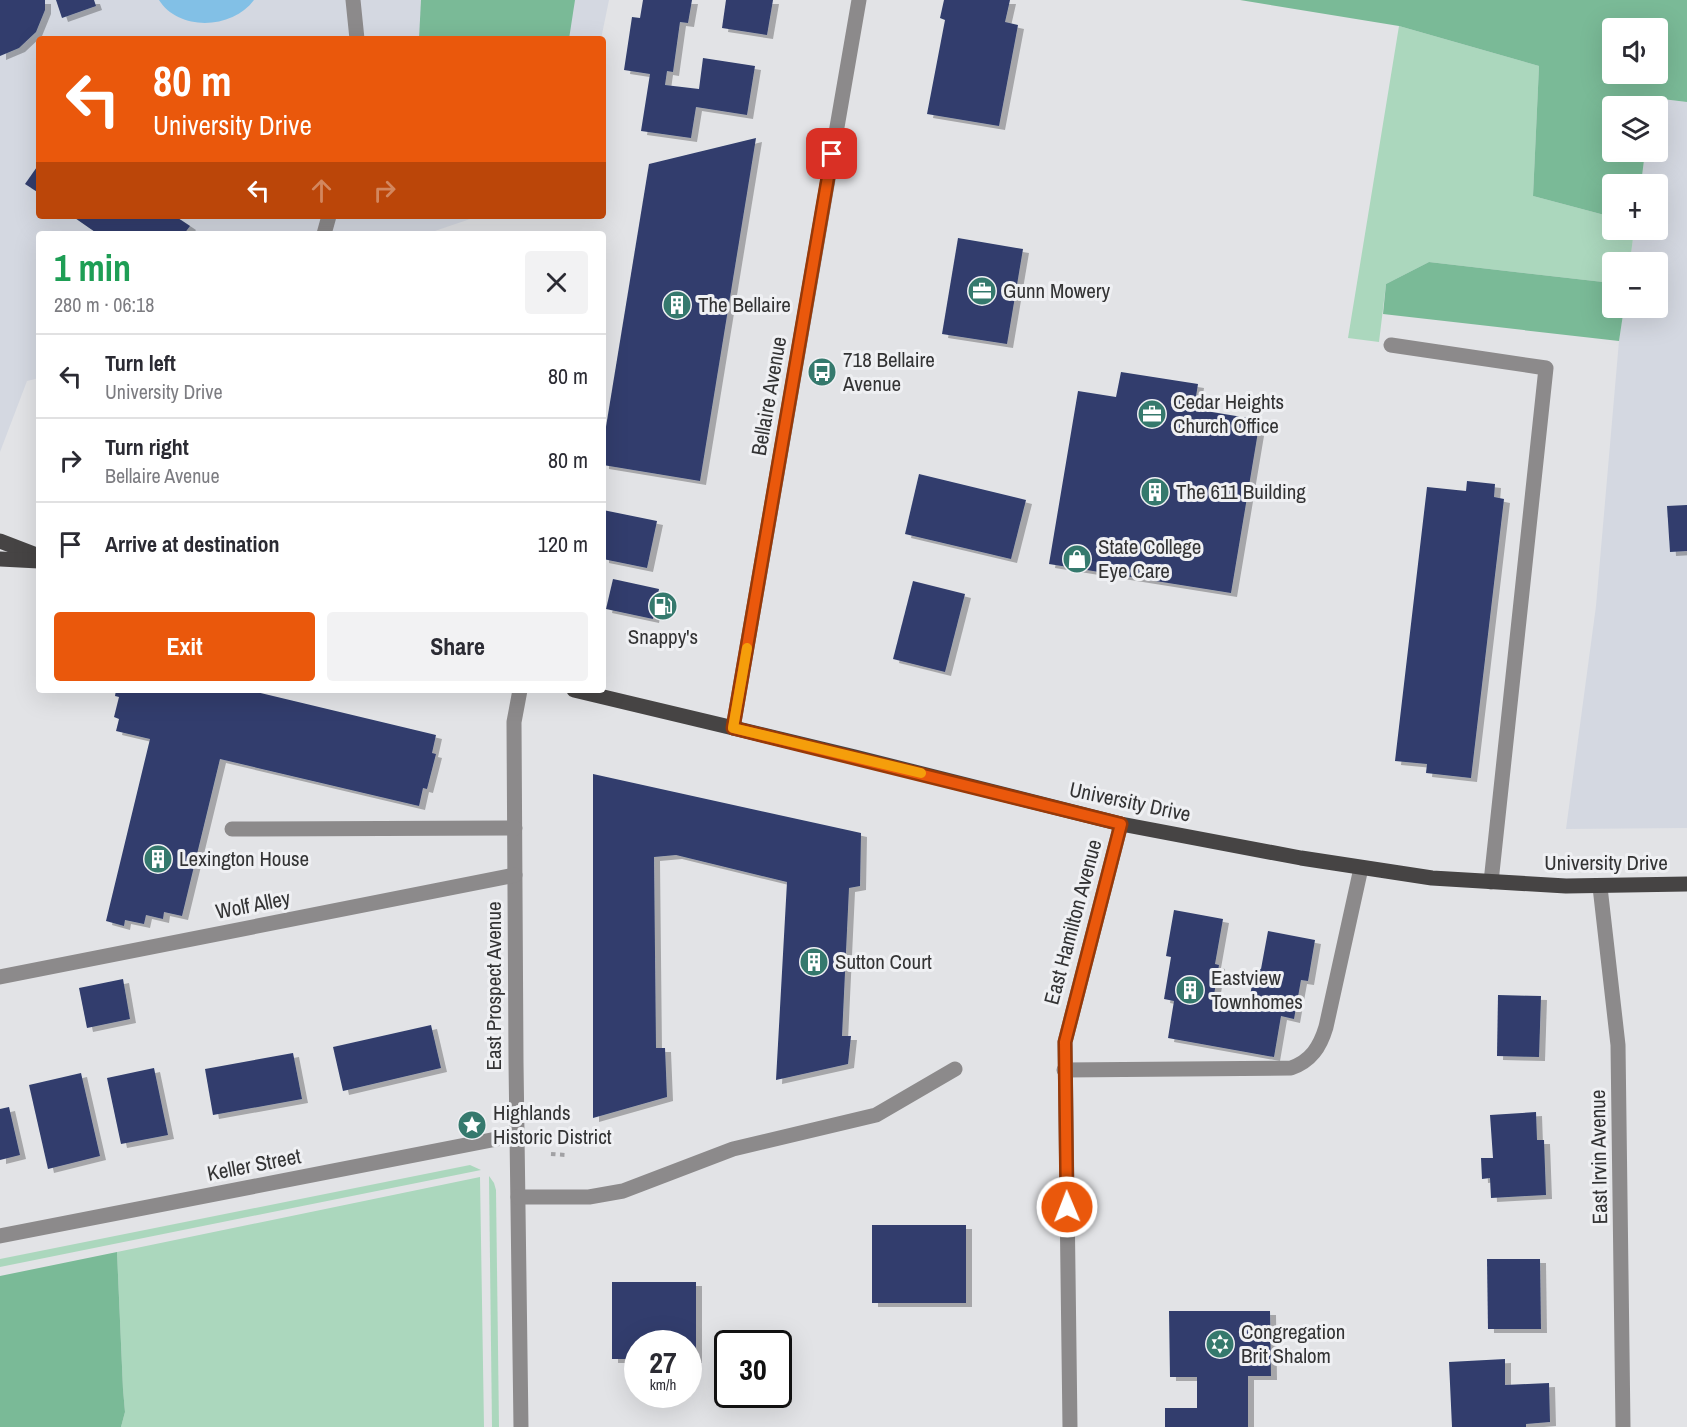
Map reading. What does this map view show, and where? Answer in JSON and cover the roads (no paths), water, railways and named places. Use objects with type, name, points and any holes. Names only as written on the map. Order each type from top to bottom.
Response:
[{"type":"main road","points":[[0,541],[36,555]]},
{"type":"main road","points":[[0,559],[36,561]]},
{"type":"main road","name":"University Drive","points":[[587,693],[1121,824],[1361,868],[1432,878],[1491,882],[1600,887],[1687,884]]},
{"type":"street","points":[[353,0],[357,36]]},
{"type":"street","name":"Bellaire Avenue","points":[[733,728],[859,0]]},
{"type":"street","points":[[1391,345],[1546,368],[1491,882]]},
{"type":"street","name":"East Prospect Avenue","points":[[519,693],[514,722],[521,1427]]},
{"type":"street","name":"East Hamilton Avenue","points":[[1070,1427],[1065,1042],[1121,824]]},
{"type":"street","points":[[232,829],[515,828]]},
{"type":"street","points":[[1064,1070],[1291,1068],[1308,1060],[1319,1046],[1326,1027],[1361,868]]},
{"type":"street","name":"Wolf Alley","points":[[0,977],[515,875]]},
{"type":"street","name":"East Irvin Avenue","points":[[1600,887],[1618,1045],[1623,1427]]},
{"type":"street","points":[[518,1197],[589,1197],[623,1191],[733,1149],[876,1115],[956,1069]]},
{"type":"street","name":"Keller Street","points":[[0,1236],[517,1135]]},
{"type":"water","points":[[159,0],[254,0],[245,10],[233,17],[206,23],[179,18]]},
{"type":"place","name":"Gunn Mowery","points":[[982,291]]},
{"type":"place","name":"The Bellaire","points":[[677,305]]},
{"type":"place","name":"718 Bellaire Avenue","points":[[822,372]]},
{"type":"place","name":"Cedar Heights Church Office","points":[[1152,414]]},
{"type":"place","name":"The 611 Building","points":[[1155,492]]},
{"type":"place","name":"State College Eye Care","points":[[1077,559]]},
{"type":"place","name":"Snappy's","points":[[663,606]]},
{"type":"place","name":"Lexington House","points":[[158,859]]},
{"type":"place","name":"Sutton Court","points":[[814,962]]},
{"type":"place","name":"Eastview Townhomes","points":[[1190,990]]},
{"type":"place","name":"Highlands Historic District","points":[[472,1125]]},
{"type":"place","name":"Congregation Brit Shalom","points":[[1220,1344]]}]
